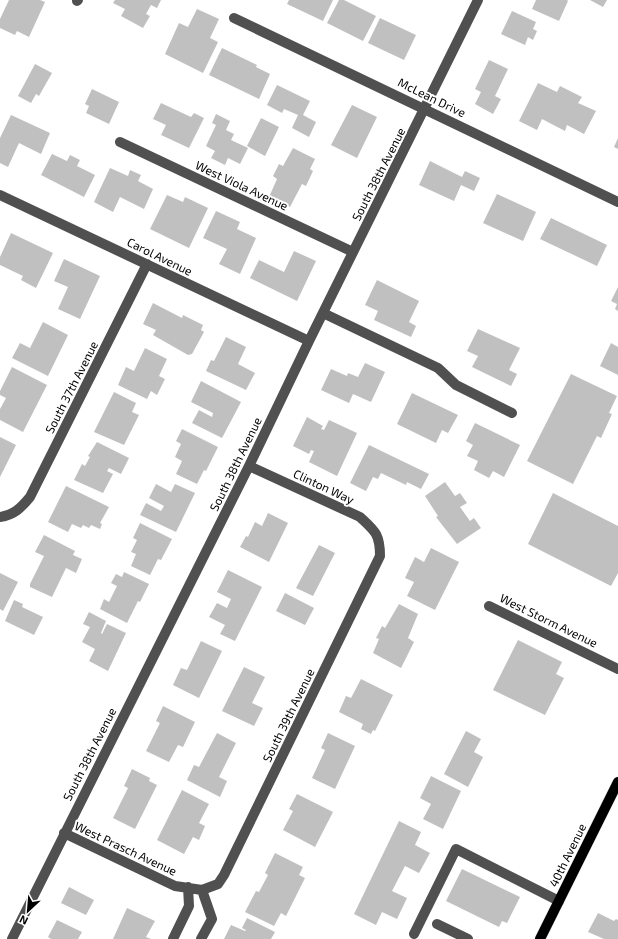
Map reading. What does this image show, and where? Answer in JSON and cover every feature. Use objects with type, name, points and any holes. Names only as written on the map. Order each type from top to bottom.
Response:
[{"type":"main road","name":"40th Avenue","points":[[540,939],[618,782]]},
{"type":"street","name":"South 38th Avenue","points":[[12,939],[249,466],[323,312],[478,0]]},
{"type":"street","name":"McLean Drive","points":[[234,18],[618,202]]},
{"type":"street","name":"West Viola Avenue","points":[[120,142],[353,252]]},
{"type":"street","name":"Carol Avenue","points":[[0,195],[309,341]]},
{"type":"street","name":"South 37th Avenue","points":[[5,516],[21,508],[30,497],[147,264]]},
{"type":"street","points":[[323,312],[438,368],[456,385],[512,413]]},
{"type":"street","name":"Clinton Way","points":[[249,466],[360,517],[374,530],[380,540]]},
{"type":"street","name":"South 39th Avenue","points":[[202,890],[218,884],[224,875],[377,566],[380,556],[380,540]]},
{"type":"street","name":"West Storm Avenue","points":[[489,606],[618,669]]},
{"type":"street","name":"West Prasch Avenue","points":[[64,833],[175,886],[202,890]]},
{"type":"street","points":[[414,934],[456,849],[559,901]]},
{"type":"street","points":[[173,939],[189,906],[188,887]]},
{"type":"street","points":[[201,939],[212,919],[202,890]]},
{"type":"street","points":[[437,924],[468,939]]},
{"type":"building","points":[[9,0],[40,0],[45,2],[29,37],[17,31],[15,35],[0,28],[0,19]]},
{"type":"building","points":[[115,0],[161,0],[157,8],[151,5],[146,14],[150,16],[143,28],[121,16],[125,9],[113,3]]},
{"type":"building","points":[[289,0],[333,0],[323,21],[287,4]]},
{"type":"building","points":[[339,0],[344,0],[376,16],[363,41],[327,23]]},
{"type":"building","points":[[536,0],[568,1],[559,21],[532,9]]},
{"type":"building","points":[[590,0],[607,0],[603,7]]},
{"type":"building","points":[[197,9],[219,19],[210,38],[218,42],[203,73],[165,54],[179,23],[188,27]]},
{"type":"building","points":[[512,11],[536,22],[533,29],[537,31],[533,40],[528,37],[525,45],[501,34]]},
{"type":"building","points":[[380,18],[416,35],[404,60],[368,43]]},
{"type":"building","points":[[222,48],[257,65],[256,67],[270,74],[259,99],[209,75]]},
{"type":"building","points":[[489,60],[508,69],[495,96],[501,99],[493,114],[475,104],[481,92],[475,89]]},
{"type":"building","points":[[35,64],[52,73],[39,96],[36,94],[31,103],[18,96]]},
{"type":"building","points":[[538,83],[557,92],[560,86],[582,97],[578,103],[596,111],[584,134],[567,125],[565,131],[542,119],[537,130],[519,121]]},
{"type":"building","points":[[277,85],[310,101],[303,115],[316,122],[309,137],[292,128],[298,115],[284,109],[282,113],[267,105]]},
{"type":"building","points":[[92,89],[119,102],[109,124],[86,113],[89,106],[85,104]]},
{"type":"building","points":[[161,103],[191,117],[194,113],[204,118],[189,148],[161,135],[166,125],[153,119]]},
{"type":"building","points":[[352,105],[377,117],[357,158],[331,145]]},
{"type":"building","points":[[216,114],[230,121],[226,130],[234,134],[231,140],[248,148],[240,164],[228,158],[225,165],[211,158],[215,151],[206,146],[216,125],[212,123]]},
{"type":"building","points":[[11,115],[50,133],[41,154],[19,143],[8,167],[0,163],[0,138]]},
{"type":"building","points":[[261,118],[279,127],[265,156],[247,146]]},
{"type":"building","points":[[618,138],[618,149],[614,147]]},
{"type":"building","points":[[293,148],[315,159],[310,169],[313,171],[306,186],[302,184],[290,207],[269,197],[277,179],[273,176],[279,164],[283,166]]},
{"type":"building","points":[[52,154],[67,161],[70,155],[80,160],[77,166],[95,175],[84,197],[41,175]]},
{"type":"building","points":[[430,161],[462,177],[465,171],[480,178],[474,191],[461,185],[454,201],[419,185]]},
{"type":"building","points":[[110,168],[128,176],[130,170],[141,175],[138,181],[153,189],[144,209],[120,197],[113,212],[94,202]]},
{"type":"building","points":[[497,194],[536,212],[523,241],[483,223]]},
{"type":"building","points":[[167,195],[183,202],[185,197],[208,208],[189,248],[150,229]]},
{"type":"building","points":[[216,211],[240,222],[237,229],[256,238],[240,274],[219,264],[227,249],[203,238]]},
{"type":"building","points":[[551,218],[607,245],[597,266],[540,239]]},
{"type":"building","points":[[11,233],[53,253],[36,288],[21,280],[23,276],[0,265],[0,257]]},
{"type":"building","points":[[294,251],[316,261],[297,301],[250,278],[259,260],[284,272]]},
{"type":"building","points":[[64,259],[100,276],[80,319],[58,309],[68,287],[54,281]]},
{"type":"building","points":[[377,280],[419,301],[409,322],[416,326],[411,337],[374,320],[378,311],[365,305]]},
{"type":"building","points":[[618,287],[618,311],[615,309],[617,304],[611,301]]},
{"type":"building","points":[[153,303],[182,318],[183,315],[203,325],[201,330],[204,332],[192,354],[188,355],[153,335],[156,330],[143,324]]},
{"type":"building","points":[[43,322],[68,335],[48,376],[12,358],[20,343],[30,348]]},
{"type":"building","points":[[478,329],[520,348],[509,370],[517,374],[511,386],[472,367],[478,356],[467,351]]},
{"type":"building","points":[[226,337],[246,347],[238,364],[255,373],[246,390],[206,371],[211,360],[214,361]]},
{"type":"building","points":[[611,343],[618,347],[618,375],[600,366]]},
{"type":"building","points":[[145,348],[167,359],[159,376],[165,379],[157,395],[151,391],[147,399],[118,385],[126,367],[134,371]]},
{"type":"building","points":[[365,363],[385,372],[371,402],[353,394],[349,403],[321,390],[331,369],[347,376],[348,373],[358,377]]},
{"type":"building","points":[[12,367],[47,385],[23,432],[0,420],[0,409],[6,398],[0,395],[0,391]]},
{"type":"building","points":[[571,374],[617,396],[609,413],[612,414],[601,438],[597,436],[573,484],[527,461]]},
{"type":"building","points":[[201,381],[241,402],[222,438],[192,423],[199,410],[212,417],[213,413],[191,402]]},
{"type":"building","points":[[114,392],[136,403],[132,412],[139,415],[124,445],[94,432]]},
{"type":"building","points":[[412,393],[458,415],[448,433],[442,430],[436,443],[397,424]]},
{"type":"building","points":[[307,417],[323,426],[321,429],[324,430],[329,420],[357,433],[337,476],[309,462],[314,451],[311,450],[309,454],[293,446]]},
{"type":"building","points":[[475,423],[520,445],[504,477],[493,471],[489,478],[474,470],[478,461],[467,456],[473,445],[466,441]]},
{"type":"building","points":[[182,429],[218,447],[206,471],[204,470],[197,484],[176,474],[182,461],[175,457],[181,444],[176,441]]},
{"type":"building","points":[[0,437],[16,445],[0,477]]},
{"type":"building","points":[[97,442],[129,458],[121,474],[109,468],[107,471],[113,474],[103,493],[74,480],[82,464],[85,466],[90,457],[88,456]]},
{"type":"building","points":[[369,445],[429,474],[421,489],[407,482],[406,485],[381,473],[378,479],[373,477],[366,491],[350,483]]},
{"type":"building","points":[[445,482],[455,496],[460,493],[467,503],[460,507],[470,521],[474,518],[481,528],[457,544],[436,517],[438,516],[425,496]]},
{"type":"building","points":[[156,484],[171,492],[175,484],[195,493],[176,532],[140,515],[146,503],[161,511],[164,506],[149,498]]},
{"type":"building","points":[[66,486],[109,507],[100,523],[102,524],[100,529],[91,525],[89,528],[83,525],[81,528],[72,524],[68,532],[48,522]]},
{"type":"building","points":[[553,493],[618,526],[618,573],[611,586],[528,544]]},
{"type":"building","points":[[268,513],[288,523],[269,562],[240,547],[246,536],[248,537],[255,522],[262,526]]},
{"type":"building","points":[[140,523],[172,539],[161,560],[158,559],[150,575],[131,566],[136,554],[131,552],[137,540],[133,538]]},
{"type":"building","points":[[44,535],[75,551],[73,555],[82,559],[76,573],[66,568],[52,597],[30,587],[30,584],[44,556],[35,552]]},
{"type":"building","points":[[319,545],[335,553],[313,596],[296,588]]},
{"type":"building","points":[[431,548],[459,562],[435,610],[407,596],[414,582],[405,578],[415,557],[424,562]]},
{"type":"building","points":[[228,570],[262,587],[235,641],[220,634],[225,625],[209,617],[217,603],[227,608],[231,599],[217,592]]},
{"type":"building","points":[[124,572],[149,584],[140,602],[138,601],[127,623],[100,609],[104,599],[109,602],[117,586],[111,583],[116,574],[122,577]]},
{"type":"building","points":[[0,573],[18,582],[3,611],[0,609]]},
{"type":"building","points":[[285,593],[314,608],[305,625],[276,611]]},
{"type":"building","points":[[14,600],[23,604],[22,607],[43,617],[34,635],[5,621]]},
{"type":"building","points":[[399,604],[418,614],[408,638],[414,642],[401,668],[373,653],[379,639],[376,638],[382,626],[385,628]]},
{"type":"building","points":[[89,612],[106,621],[101,633],[102,634],[107,624],[126,633],[108,671],[89,661],[95,649],[82,642],[90,627],[83,624]]},
{"type":"building","points":[[518,640],[562,662],[556,674],[564,678],[545,715],[493,690]]},
{"type":"building","points":[[201,641],[222,651],[199,698],[173,685],[181,668],[187,670]]},
{"type":"building","points":[[244,667],[265,677],[252,703],[263,708],[254,726],[222,711]]},
{"type":"building","points":[[361,679],[393,695],[375,731],[373,730],[371,734],[361,729],[363,724],[339,712],[346,696],[351,698]]},
{"type":"building","points":[[163,706],[195,722],[183,747],[178,745],[169,762],[146,751],[160,723],[156,721]]},
{"type":"building","points":[[466,731],[481,739],[474,752],[483,757],[468,787],[444,774]]},
{"type":"building","points":[[217,733],[236,743],[219,777],[227,781],[220,797],[187,780],[194,765],[199,767]]},
{"type":"building","points":[[328,733],[355,746],[335,789],[312,778],[325,750],[321,748]]},
{"type":"building","points":[[132,769],[150,778],[149,781],[157,785],[135,829],[113,818],[128,788],[124,786]]},
{"type":"building","points":[[431,776],[461,791],[443,829],[423,819],[431,804],[420,798]]},
{"type":"building","points":[[182,790],[209,804],[199,823],[205,826],[199,840],[193,837],[184,854],[157,840]]},
{"type":"building","points":[[297,794],[333,812],[315,847],[283,830],[293,811],[289,809]]},
{"type":"building","points":[[399,821],[421,832],[415,845],[430,853],[419,873],[405,866],[392,891],[407,898],[397,919],[382,912],[376,925],[354,914]]},
{"type":"building","points":[[275,853],[303,867],[299,875],[305,878],[286,916],[281,913],[274,926],[245,912],[256,891],[259,892],[268,875],[265,873]]},
{"type":"building","points":[[462,869],[520,897],[507,923],[502,921],[499,927],[446,901]]},
{"type":"building","points":[[69,887],[94,900],[86,915],[61,903]]},
{"type":"building","points":[[127,908],[155,921],[146,937],[151,939],[113,939]]},
{"type":"building","points":[[598,913],[614,921],[616,919],[618,920],[618,939],[604,939],[588,932]]},
{"type":"building","points":[[247,918],[275,932],[271,939],[224,939],[231,925],[245,931],[246,930],[242,928]]},
{"type":"building","points":[[57,920],[82,932],[78,939],[51,939],[48,937]]}]
